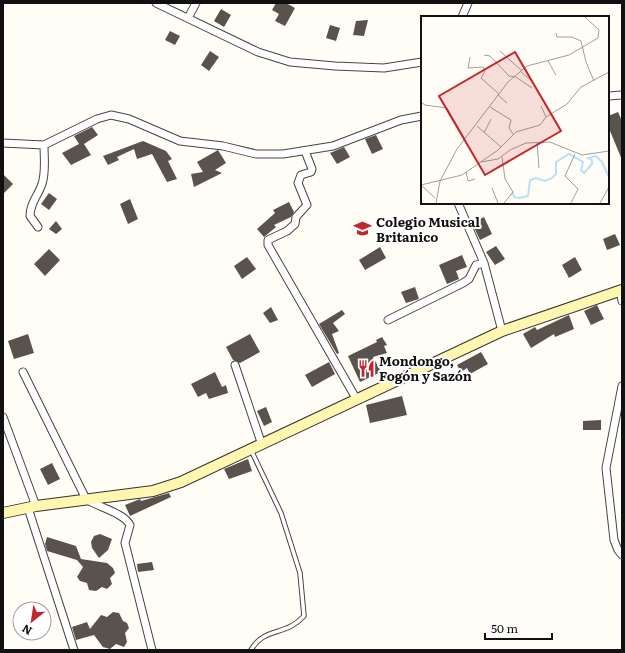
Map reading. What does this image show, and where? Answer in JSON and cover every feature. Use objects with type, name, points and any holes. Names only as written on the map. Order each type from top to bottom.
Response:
[{"type":"street","points":[[156,3],[258,52],[290,62],[384,68],[421,62]]},
{"type":"street","points":[[188,18],[196,3]]},
{"type":"street","points":[[462,16],[468,3]]},
{"type":"street","points":[[609,96],[622,94]]},
{"type":"street","points":[[3,143],[44,145],[97,119],[111,115],[129,119],[180,140],[223,146],[256,154],[283,154],[333,146],[401,120],[421,116]]},
{"type":"street","points":[[38,227],[30,216],[30,207],[42,183],[44,145]]},
{"type":"street","points":[[305,151],[312,169],[311,172],[301,175],[298,183],[307,205],[296,217],[295,224],[287,231],[268,240],[268,245],[357,400]]},
{"type":"street","points":[[458,204],[484,263],[502,332]]},
{"type":"street","points":[[388,320],[463,283],[469,279],[476,265],[484,263]]},
{"type":"street","points":[[3,513],[86,499],[153,491],[181,482],[502,332],[621,290],[622,301]]},
{"type":"street","points":[[234,365],[262,445]]},
{"type":"street","points":[[23,372],[86,499],[96,506],[122,517],[130,525],[125,543],[152,650]]},
{"type":"street","points":[[622,386],[606,468],[614,540],[622,555]]},
{"type":"street","points":[[3,417],[32,507],[74,650]]},
{"type":"lane","points":[[251,450],[281,513],[298,566],[304,616],[297,624],[281,631],[266,634],[255,643],[251,650]]},
{"type":"building","points":[[276,3],[286,3],[295,8],[285,26],[275,21],[279,14],[272,10]]},
{"type":"building","points":[[221,9],[231,15],[224,27],[214,21]]},
{"type":"building","points":[[368,20],[364,36],[353,35],[356,21]]},
{"type":"building","points":[[330,25],[340,28],[336,41],[326,38]]},
{"type":"building","points":[[170,31],[180,36],[175,45],[165,40]]},
{"type":"building","points":[[210,51],[219,57],[209,71],[201,65]]},
{"type":"building","points":[[618,112],[622,121],[622,160],[609,128],[609,116]]},
{"type":"building","points":[[92,127],[98,135],[84,144],[91,155],[71,165],[62,153],[79,144],[74,136]]},
{"type":"building","points":[[376,135],[383,149],[372,154],[365,139]]},
{"type":"building","points":[[143,141],[166,151],[172,159],[168,161],[177,179],[167,182],[152,154],[137,159],[134,149],[117,157],[119,160],[108,165],[103,156]]},
{"type":"building","points":[[344,147],[350,157],[337,164],[330,153]]},
{"type":"building","points":[[218,150],[226,163],[215,170],[222,173],[194,187],[191,174],[203,172],[197,162]]},
{"type":"building","points":[[3,174],[13,184],[3,194]]},
{"type":"building","points":[[49,193],[57,199],[49,210],[41,204]]},
{"type":"building","points":[[130,199],[138,219],[128,224],[120,204]]},
{"type":"building","points":[[289,202],[294,212],[291,217],[274,225],[276,227],[264,237],[257,229],[275,213],[273,210]]},
{"type":"building","points":[[484,217],[492,234],[480,240],[472,223]]},
{"type":"building","points":[[56,221],[62,229],[56,234],[49,229]]},
{"type":"building","points":[[615,234],[620,245],[607,250],[603,239]]},
{"type":"building","points":[[496,246],[505,259],[495,265],[486,252]]},
{"type":"building","points":[[380,247],[386,258],[365,270],[359,260]]},
{"type":"building","points":[[49,249],[60,260],[45,276],[34,264]]},
{"type":"building","points":[[462,255],[467,267],[456,271],[459,279],[447,284],[439,265]]},
{"type":"building","points":[[247,257],[256,269],[242,279],[234,266]]},
{"type":"building","points":[[575,257],[582,270],[569,278],[562,265]]},
{"type":"building","points":[[415,287],[419,299],[406,303],[401,292]]},
{"type":"building","points":[[597,305],[604,319],[591,325],[584,311]]},
{"type":"building","points":[[271,307],[278,320],[270,323],[263,313]]},
{"type":"building","points":[[342,310],[345,314],[333,323],[339,331],[332,334],[339,353],[337,354],[319,324]]},
{"type":"building","points":[[569,315],[574,329],[555,337],[554,334],[531,348],[523,334],[535,327],[537,330]]},
{"type":"building","points":[[28,334],[34,353],[14,359],[8,341]]},
{"type":"building","points":[[250,334],[260,352],[240,363],[233,360],[226,347]]},
{"type":"building","points":[[382,337],[387,345],[384,346],[387,353],[373,357],[381,372],[360,382],[348,356],[377,342],[376,340]]},
{"type":"building","points":[[481,352],[488,364],[470,374],[467,368],[461,372],[457,365]]},
{"type":"building","points":[[329,362],[335,374],[312,387],[305,375]]},
{"type":"building","points":[[215,372],[222,387],[226,385],[228,393],[209,399],[206,393],[198,397],[191,384]]},
{"type":"building","points":[[402,396],[407,415],[370,423],[366,405]]},
{"type":"building","points":[[266,407],[272,422],[264,426],[257,411]]},
{"type":"building","points":[[601,420],[601,430],[583,430],[583,421]]},
{"type":"building","points":[[248,459],[252,471],[229,479],[224,469]]},
{"type":"building","points":[[52,463],[60,479],[48,485],[40,469]]},
{"type":"building","points":[[169,493],[171,497],[130,516],[125,505],[140,499],[141,501]]},
{"type":"building","points":[[100,534],[112,539],[108,550],[99,558],[92,548],[91,542],[94,536]]},
{"type":"building","points":[[47,537],[76,546],[81,559],[107,563],[113,568],[115,573],[110,578],[112,584],[107,589],[102,587],[96,591],[89,590],[87,583],[80,581],[77,577],[83,567],[77,560],[47,551],[45,544]]},
{"type":"building","points":[[152,562],[154,570],[138,572],[137,564]]},
{"type":"building","points":[[113,612],[119,613],[129,628],[125,633],[127,642],[124,647],[116,644],[110,649],[103,647],[94,635],[76,640],[72,627],[87,622],[90,629],[101,615],[107,617]]},
{"type":"place","name":"Colegio Musical Britanico","points":[[363,229]]},
{"type":"place","name":"Mondongo, Fogón y Sazón","points":[[366,368]]}]
